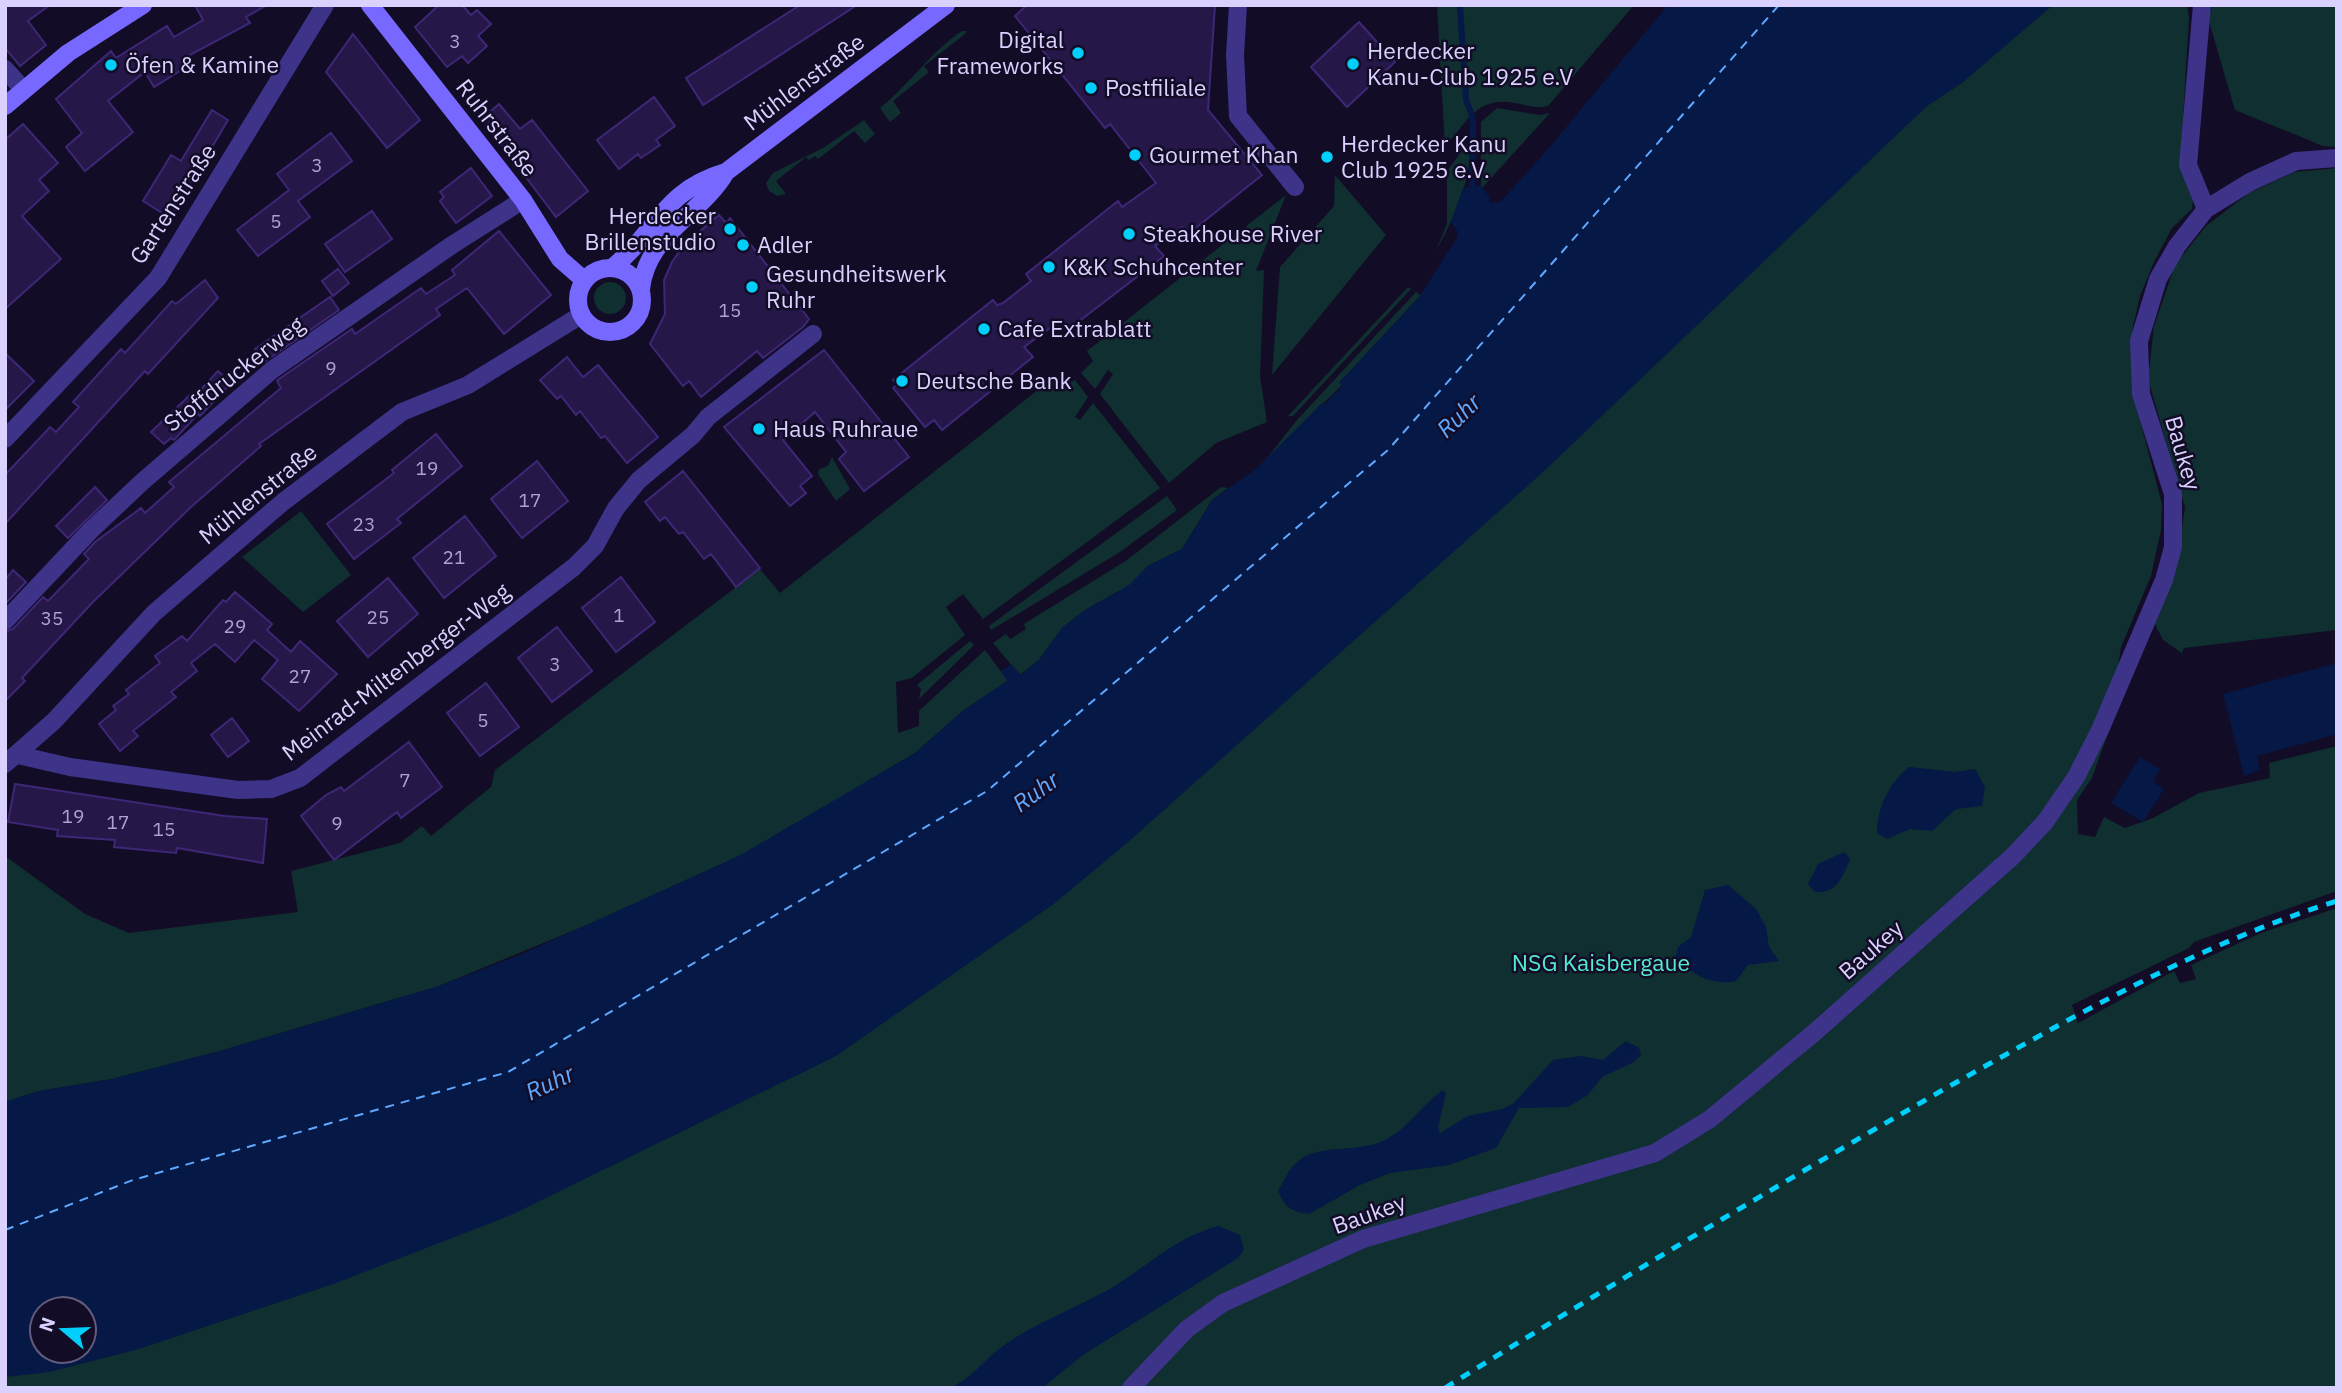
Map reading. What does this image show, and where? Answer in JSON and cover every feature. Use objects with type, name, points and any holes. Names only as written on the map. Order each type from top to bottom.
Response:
[{"type":"main road","points":[[5,106],[68,53],[143,5]]},
{"type":"main road","name":"Ruhrstraße","points":[[370,5],[523,200],[560,259],[584,280]]},
{"type":"main road","name":"Mühlenstraße","points":[[581,315],[587,323],[602,331],[626,328],[640,312],[643,273],[653,252],[668,232],[713,193],[726,172],[946,5]]},
{"type":"main road","name":"Mühlenstraße","points":[[584,280],[602,268],[613,267],[677,197],[701,179],[726,172]]},
{"type":"main road","points":[[613,267],[628,273],[641,289]]},
{"type":"main road","points":[[581,315],[577,304],[584,280]]},
{"type":"street","name":"Gartenstraße","points":[[5,439],[158,278],[325,5]]},
{"type":"street","points":[[1238,5],[1235,54],[1238,116],[1295,187]]},
{"type":"street","points":[[2202,5],[2188,165],[2206,209]]},
{"type":"street","points":[[5,69],[23,89]]},
{"type":"street","name":"Baukey","points":[[1131,1388],[1187,1329],[1223,1303],[1363,1239],[1655,1153],[1710,1119],[1976,891],[2045,822],[2076,777],[2100,730],[2164,580],[2173,547],[2173,494],[2141,394],[2139,341],[2158,279],[2177,246],[2206,209],[2250,182],[2296,161],[2337,158]]},
{"type":"street","name":"Stoffdruckerweg","points":[[5,621],[125,498],[272,370],[452,245],[523,200]]},
{"type":"street","name":"Mühlenstraße","points":[[11,760],[71,704],[154,613],[283,502],[402,412],[468,385],[581,315]]},
{"type":"street","name":"Meinrad-Miltenberger-Weg","points":[[11,760],[238,790],[271,789],[300,778],[574,566],[595,546],[626,493],[693,435],[708,417],[813,334]]},
{"type":"green space","points":[[1437,5],[1634,5],[1548,106],[1491,103],[1474,113],[1445,147]]},
{"type":"green space","name":"NSG Kaisbergaue","points":[[2050,5],[2187,5],[2189,18],[2180,168],[2193,201],[2192,209],[2172,228],[2153,264],[2140,296],[2133,327],[2132,390],[2162,504],[2161,530],[2151,576],[2121,647],[2107,736],[2092,778],[2077,800],[2078,834],[2095,837],[2104,817],[2125,828],[2153,818],[2199,793],[2270,778],[2269,763],[2337,746],[2337,891],[2194,942],[2189,948],[2072,1005],[2078,1023],[2174,971],[2180,983],[2196,979],[2191,965],[2261,933],[2337,908],[2337,1388],[5,1388],[5,1317],[28,1312],[28,1365],[98,1365],[98,1295],[82,1295],[1712,247]]},
{"type":"green space","points":[[2213,5],[2337,5],[2337,147],[2323,146],[2235,110],[2208,18]]},
{"type":"green space","points":[[962,31],[966,31],[965,34],[924,66],[929,72],[893,101],[901,113],[890,122],[880,108],[940,49]]},
{"type":"green space","points":[[1497,108],[1540,115],[1550,113],[1481,189],[1481,122]]},
{"type":"green space","points":[[864,120],[875,134],[865,143],[854,131],[818,159],[815,156],[809,160],[806,157],[776,181],[786,194],[777,196],[769,191],[766,183],[773,173],[823,148]]},
{"type":"green space","points":[[1467,144],[1469,155],[1465,184],[1454,215],[1435,253],[1447,224],[1447,171]]},
{"type":"green space","points":[[2337,168],[2337,630],[2184,648],[2182,653],[2163,640],[2154,622],[2177,563],[2185,507],[2148,379],[2154,326],[2175,265],[2206,226],[2249,193],[2294,172]]},
{"type":"green space","points":[[1335,175],[1386,235],[1272,375],[1280,267],[1334,206]]},
{"type":"green space","points":[[1286,195],[1256,271],[1264,270],[1260,377],[1267,422],[1216,443],[1169,483],[1100,394],[1113,374],[1108,370],[1095,389],[1081,373],[1093,361],[1087,351]]},
{"type":"green space","points":[[610,282],[621,287],[626,298],[621,309],[610,314],[599,309],[594,298],[599,287]]},
{"type":"green space","points":[[1408,287],[1411,289],[1293,416],[1288,416]]},
{"type":"green space","points":[[1416,292],[1419,297],[1340,382],[1342,385],[1263,463],[1297,420]]},
{"type":"green space","points":[[1052,379],[1059,389],[1075,380],[1088,397],[1075,417],[1080,420],[1093,403],[1160,488],[983,619],[963,594],[946,607],[965,635],[912,678],[896,682],[898,733],[919,726],[919,711],[985,650],[1008,681],[964,710],[915,753],[739,856],[597,921],[439,986],[220,1051],[112,1079],[39,1091],[5,1102],[5,856],[85,914],[129,933],[298,912],[291,871],[400,843],[422,826],[431,836],[491,787],[495,770],[760,569],[780,593]]},
{"type":"green space","points":[[832,457],[850,489],[836,501],[818,474],[819,469],[828,466]]},
{"type":"green space","points":[[1221,487],[1228,488],[1212,500],[1182,549],[1148,566],[1130,585],[1085,610],[1062,628],[1039,660],[1020,675],[993,643],[1006,634],[1010,639],[1026,629],[1024,624],[1127,560]]},
{"type":"green space","points":[[1167,496],[1177,510],[1120,552],[991,630],[989,626]]},
{"type":"green space","points":[[301,511],[351,575],[303,612],[242,557]]},
{"type":"green space","points":[[970,641],[974,645],[919,699],[921,689],[917,685]]},
{"type":"water","name":"Ruhr","points":[[1668,5],[2053,5],[1962,83],[1927,106],[1543,472],[1127,843],[1055,903],[836,1056],[511,1215],[336,1283],[139,1349],[98,1359],[98,1295],[28,1295],[28,1365],[76,1365],[49,1372],[5,1377],[5,1102],[39,1091],[112,1079],[220,1051],[439,986],[522,954],[739,856],[915,753],[964,710],[1007,681],[1001,671],[1011,664],[1021,675],[1039,660],[1062,628],[1085,610],[1129,585],[1148,566],[1182,549],[1212,500],[1256,469],[1322,403],[1325,404],[1342,386],[1339,383],[1419,297],[1457,238],[1458,232],[1451,222],[1463,188],[1480,185],[1489,196],[1489,203],[1500,202],[1542,156]]},
{"type":"water","points":[[2337,663],[2337,734],[2257,756],[2260,770],[2244,776],[2223,694]]},
{"type":"water","points":[[2140,757],[2160,769],[2153,782],[2164,789],[2143,822],[2111,803]]},
{"type":"water","points":[[1909,767],[1954,772],[1975,769],[1985,787],[1982,806],[1956,809],[1932,831],[1910,829],[1887,839],[1877,833],[1879,814],[1891,788]]},
{"type":"water","points":[[1844,852],[1850,859],[1838,883],[1829,890],[1815,892],[1808,884],[1818,864]]},
{"type":"water","points":[[1728,885],[1756,909],[1766,927],[1769,947],[1779,961],[1748,965],[1736,981],[1718,982],[1697,975],[1675,960],[1678,947],[1691,937],[1705,890]]},
{"type":"water","points":[[1626,1041],[1639,1048],[1641,1055],[1634,1062],[1602,1077],[1588,1095],[1568,1107],[1519,1108],[1496,1148],[1449,1165],[1390,1173],[1360,1185],[1309,1214],[1290,1208],[1278,1191],[1291,1169],[1305,1157],[1327,1150],[1363,1147],[1385,1140],[1401,1129],[1443,1090],[1446,1093],[1438,1128],[1440,1133],[1468,1116],[1503,1109],[1514,1103],[1553,1060],[1581,1056],[1603,1060]]},
{"type":"water","points":[[1219,1226],[1240,1235],[1244,1250],[1238,1258],[1083,1355],[1042,1388],[949,1388],[971,1375],[996,1351],[1015,1338],[1108,1290],[1189,1237]]},
{"type":"building","points":[[5,5],[50,5],[28,21],[46,45],[20,66],[5,48]]},
{"type":"building","points":[[195,5],[267,5],[246,17],[250,23],[186,57],[191,64],[154,87],[145,72],[108,101],[133,132],[85,171],[66,147],[82,133],[56,99],[111,51],[116,58],[167,26],[174,37],[203,20]]},
{"type":"building","points":[[439,5],[462,5],[471,15],[477,10],[491,24],[478,36],[487,46],[468,63],[462,56],[447,67],[415,27]]},
{"type":"building","points":[[800,5],[857,5],[703,105],[686,78]]},
{"type":"building","points":[[1027,5],[1215,5],[1208,110],[1262,175],[1188,234],[1182,227],[1155,246],[1164,256],[1069,329],[1061,320],[1024,347],[1033,357],[942,430],[934,420],[925,427],[893,388],[897,385],[893,380],[993,300],[997,305],[1003,303],[1031,281],[1026,274],[1118,201],[1122,207],[1156,183],[1110,124],[1105,128],[1015,16]]},
{"type":"building","name":"Herdecker Kanu-Club 1925 e.V","points":[[1359,22],[1395,62],[1347,107],[1311,67]]},
{"type":"building","points":[[353,34],[420,120],[387,148],[326,72]]},
{"type":"building","points":[[654,97],[675,126],[656,140],[660,145],[641,158],[638,154],[619,169],[597,140]]},
{"type":"building","points":[[499,104],[520,129],[532,120],[588,191],[556,217],[482,119]]},
{"type":"building","points":[[212,110],[228,120],[170,218],[143,201],[171,155],[181,161]]},
{"type":"building","points":[[23,124],[58,163],[39,180],[49,191],[22,216],[61,259],[5,309],[5,140]]},
{"type":"building","points":[[331,133],[352,161],[298,201],[310,217],[258,256],[237,230],[289,190],[277,174]]},
{"type":"building","points":[[471,168],[492,196],[456,223],[440,201],[444,197],[440,192]]},
{"type":"building","points":[[372,211],[392,239],[345,272],[325,244]]},
{"type":"building","points":[[719,215],[726,223],[730,218],[809,319],[803,327],[763,358],[757,351],[701,397],[689,381],[683,386],[650,344],[665,314],[664,280],[672,262],[684,245]]},
{"type":"building","points":[[499,231],[551,295],[504,334],[467,288],[436,309],[440,315],[259,444],[261,446],[191,507],[92,603],[22,678],[25,681],[5,701],[5,632],[13,629],[43,597],[48,601],[89,559],[84,554],[95,542],[141,508],[145,513],[174,487],[169,482],[281,388],[277,381],[279,379],[352,329],[355,334],[421,288],[426,294],[455,275],[452,270]]},
{"type":"building","points":[[338,269],[349,283],[333,296],[322,281]]},
{"type":"building","points":[[205,280],[218,298],[148,374],[145,371],[5,524],[5,475],[50,427],[56,432],[79,407],[73,402],[121,349],[125,353],[172,301],[176,304]]},
{"type":"building","points":[[330,297],[339,310],[264,362],[255,349]]},
{"type":"building","name":"Haus Ruhraue","points":[[824,350],[909,457],[864,491],[839,459],[846,452],[815,412],[783,440],[812,476],[800,486],[806,493],[790,506],[724,427]]},
{"type":"building","points":[[5,353],[34,381],[5,410]]},
{"type":"building","points":[[567,357],[583,377],[598,365],[658,437],[627,463],[605,436],[601,438],[580,411],[576,415],[561,396],[557,399],[540,380]]},
{"type":"building","points":[[218,371],[231,383],[174,440],[171,438],[164,444],[151,432],[190,395],[193,398]]},
{"type":"building","points":[[436,434],[462,466],[397,519],[401,523],[354,559],[327,524],[394,473],[392,470]]},
{"type":"building","points":[[537,461],[568,501],[522,538],[491,499]]},
{"type":"building","points":[[683,471],[760,568],[736,587],[711,554],[704,559],[683,532],[679,534],[665,517],[660,521],[645,502]]},
{"type":"building","points":[[95,487],[107,500],[68,538],[56,526]]},
{"type":"building","points":[[465,516],[496,556],[444,598],[413,558]]},
{"type":"building","points":[[13,570],[26,582],[5,604],[5,580]]},
{"type":"building","points":[[621,577],[655,622],[616,652],[582,608]]},
{"type":"building","points":[[388,578],[418,614],[368,657],[337,621]]},
{"type":"building","points":[[235,592],[272,624],[267,630],[291,652],[300,641],[337,674],[299,711],[262,679],[278,660],[254,640],[235,662],[215,644],[191,663],[197,671],[171,692],[176,697],[133,731],[138,736],[120,751],[99,724],[116,710],[113,706],[129,694],[126,690],[160,663],[155,656],[182,636],[187,641],[223,600],[226,602]]},
{"type":"building","points":[[557,627],[592,671],[552,702],[518,658]]},
{"type":"building","points":[[486,683],[519,727],[480,756],[447,713]]},
{"type":"building","points":[[232,718],[249,741],[228,757],[211,735]]},
{"type":"building","points":[[409,742],[442,787],[401,818],[397,812],[334,860],[301,816],[326,795],[341,787],[344,791]]},
{"type":"building","points":[[15,784],[225,816],[267,819],[263,863],[177,848],[176,853],[114,847],[115,840],[57,836],[58,830],[8,822]]},
{"type":"waterway","points":[[1460,5],[1466,100],[1473,118],[1472,191]]},
{"type":"ferry route","points":[[5,1230],[133,1180],[508,1072],[987,791],[1388,450],[1779,5]]},
{"type":"railway","points":[[1445,1388],[1754,1200],[2037,1037],[2183,961],[2285,919],[2337,901]]},
{"type":"place","name":"Digital Frameworks","points":[[1078,53]]},
{"type":"place","name":"Herdecker Kanu-Club 1925 e.V","points":[[1353,64]]},
{"type":"place","name":"Öfen & Kamine","points":[[111,65]]},
{"type":"place","name":"Postfiliale","points":[[1091,88]]},
{"type":"place","name":"Gourmet Khan","points":[[1135,155]]},
{"type":"place","name":"Herdecker Kanu Club 1925 e.V.","points":[[1327,157]]},
{"type":"place","name":"Herdecker Brillenstudio","points":[[730,229]]},
{"type":"place","name":"Steakhouse River","points":[[1129,234]]},
{"type":"place","name":"Adler","points":[[743,245]]},
{"type":"place","name":"K&K Schuhcenter","points":[[1049,267]]},
{"type":"place","name":"Gesundheitswerk Ruhr","points":[[752,287]]},
{"type":"place","name":"Cafe Extrablatt","points":[[984,329]]},
{"type":"place","name":"Deutsche Bank","points":[[902,381]]},
{"type":"place","name":"Haus Ruhraue","points":[[759,429]]}]
